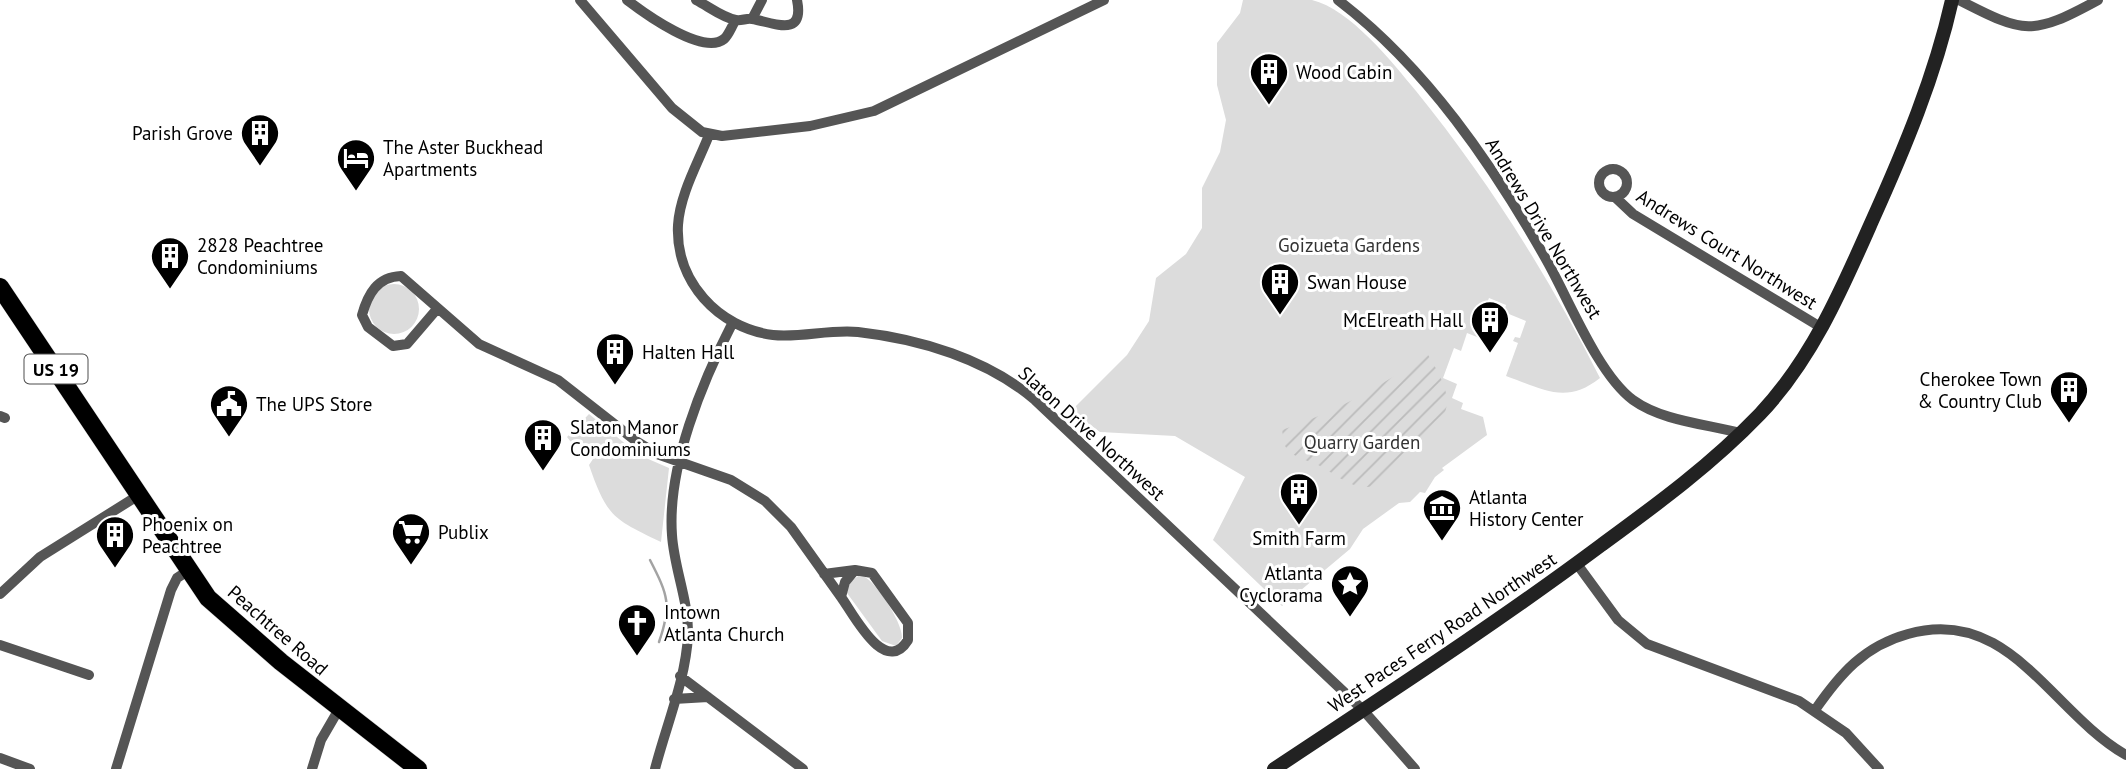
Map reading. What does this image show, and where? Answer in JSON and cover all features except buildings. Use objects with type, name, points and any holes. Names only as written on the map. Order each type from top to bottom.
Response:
[{"type":"highway","name":"US 19","points":[[3,291],[139,495]]},
{"type":"highway","name":"Peachtree Road","points":[[139,495],[208,598],[339,709],[418,769]]},
{"type":"main road","name":"West Paces Ferry Road Northwest","points":[[1274,769],[1459,649],[1694,477],[1776,395],[1805,357],[1822,328],[1900,156],[1933,67],[1952,0]]},
{"type":"street","points":[[580,0],[672,108],[695,128],[709,135],[810,126],[874,111],[913,95],[1104,0]]},
{"type":"street","points":[[626,0],[690,39],[715,42],[724,39],[736,20]]},
{"type":"street","points":[[696,0],[736,20],[752,19],[783,27],[792,23],[798,13],[797,0]]},
{"type":"street","points":[[752,19],[762,0]]},
{"type":"street","name":"Andrews Drive Northwest","points":[[1338,0],[1381,37],[1475,146],[1528,228],[1599,357],[1620,389],[1649,410],[1740,433]]},
{"type":"street","points":[[1959,0],[2003,23],[2032,28],[2058,22],[2098,0]]},
{"type":"street","name":"Slaton Drive Northwest","points":[[709,135],[682,203],[679,244],[685,269],[696,290],[713,309],[733,322],[774,335],[838,331],[877,335],[963,358],[1004,377],[1034,400],[1363,710],[1415,769]]},
{"type":"street","name":"Andrews Court Northwest","points":[[1616,198],[1633,214],[1822,328]]},
{"type":"street","points":[[437,309],[407,344],[393,346],[368,327],[362,315],[375,286],[391,276],[401,276],[479,344],[558,380],[636,441],[681,463],[732,480],[765,501],[790,527],[824,574],[841,597],[877,647],[892,652],[906,645],[910,635],[908,623],[872,573],[855,570],[824,574]]},
{"type":"street","points":[[655,769],[687,649],[688,624],[675,565],[672,525],[681,463],[701,388],[733,322]]},
{"type":"street","points":[[0,594],[40,557],[139,495]]},
{"type":"street","points":[[1577,564],[1618,620],[1647,644],[1781,693],[1815,710],[1846,733],[1879,769]]},
{"type":"street","points":[[116,769],[171,590],[177,578],[189,570]]},
{"type":"street","points":[[841,597],[845,582],[855,570]]},
{"type":"street","points":[[1815,710],[1843,671],[1876,646],[1922,630],[1962,630],[1987,638],[2007,650],[2087,728],[2126,755]]},
{"type":"street","points":[[0,645],[89,675]]},
{"type":"street","points":[[680,676],[803,769]]},
{"type":"street","points":[[674,699],[708,697]]},
{"type":"street","points":[[312,769],[321,740],[339,709]]},
{"type":"street","points":[[0,758],[30,769]]},
{"type":"green space","name":"Goizueta Gardens","points":[[1243,0],[1312,0],[1326,5],[1355,25],[1383,52],[1468,159],[1516,229],[1600,378],[1588,386],[1565,393],[1543,389],[1506,376],[1518,343],[1513,341],[1515,337],[1520,338],[1526,321],[1504,312],[1506,305],[1489,298],[1479,323],[1487,326],[1482,339],[1467,333],[1461,351],[1454,348],[1443,378],[1457,384],[1452,398],[1463,403],[1461,409],[1483,417],[1487,435],[1442,468],[1444,470],[1435,477],[1425,493],[1420,492],[1410,502],[1399,503],[1363,529],[1350,549],[1282,606],[1213,540],[1245,477],[1175,436],[1100,432],[1071,411],[1127,355],[1149,321],[1156,278],[1186,254],[1202,228],[1202,188],[1220,152],[1226,120],[1217,85],[1217,43],[1240,13]]},
{"type":"green space","points":[[394,284],[412,291],[419,309],[412,327],[394,334],[376,327],[369,309],[376,291]]},
{"type":"green space","name":"Quarry Garden","points":[[1427,353],[1443,385],[1447,407],[1436,428],[1385,481],[1373,486],[1357,486],[1297,457],[1285,446],[1282,430],[1358,398]]},
{"type":"green space","points":[[589,414],[639,455],[669,468],[661,542],[632,528],[614,514],[601,496],[589,465],[593,459],[590,448],[581,442],[571,442],[567,437]]},
{"type":"green space","points":[[860,575],[873,584],[893,612],[902,638],[896,646],[882,641],[847,593],[848,583]]},
{"type":"waterway","points":[[650,560],[661,582],[667,609],[659,642]]},
{"type":"place","name":"Wood Cabin","points":[[1269,106]]},
{"type":"place","name":"Parish Grove","points":[[260,167]]},
{"type":"place","name":"The Aster Buckhead Apartments","points":[[356,192]]},
{"type":"place","name":"2828 Peachtree Condominiums","points":[[170,290]]},
{"type":"place","name":"Swan House","points":[[1280,316]]},
{"type":"place","name":"McElreath Hall","points":[[1490,354]]},
{"type":"place","name":"Halten Hall","points":[[615,386]]},
{"type":"place","name":"Cherokee Town & Country Club","points":[[2069,424]]},
{"type":"place","name":"The UPS Store","points":[[229,438]]},
{"type":"place","name":"Slaton Manor Condominiums","points":[[543,472]]},
{"type":"place","name":"Smith Farm","points":[[1299,526]]},
{"type":"place","name":"Atlanta History Center","points":[[1442,542]]},
{"type":"place","name":"Publix","points":[[411,566]]},
{"type":"place","name":"Phoenix on Peachtree","points":[[115,569]]},
{"type":"place","name":"Atlanta Cyclorama","points":[[1350,618]]},
{"type":"place","name":"Intown Atlanta Church","points":[[637,657]]}]
